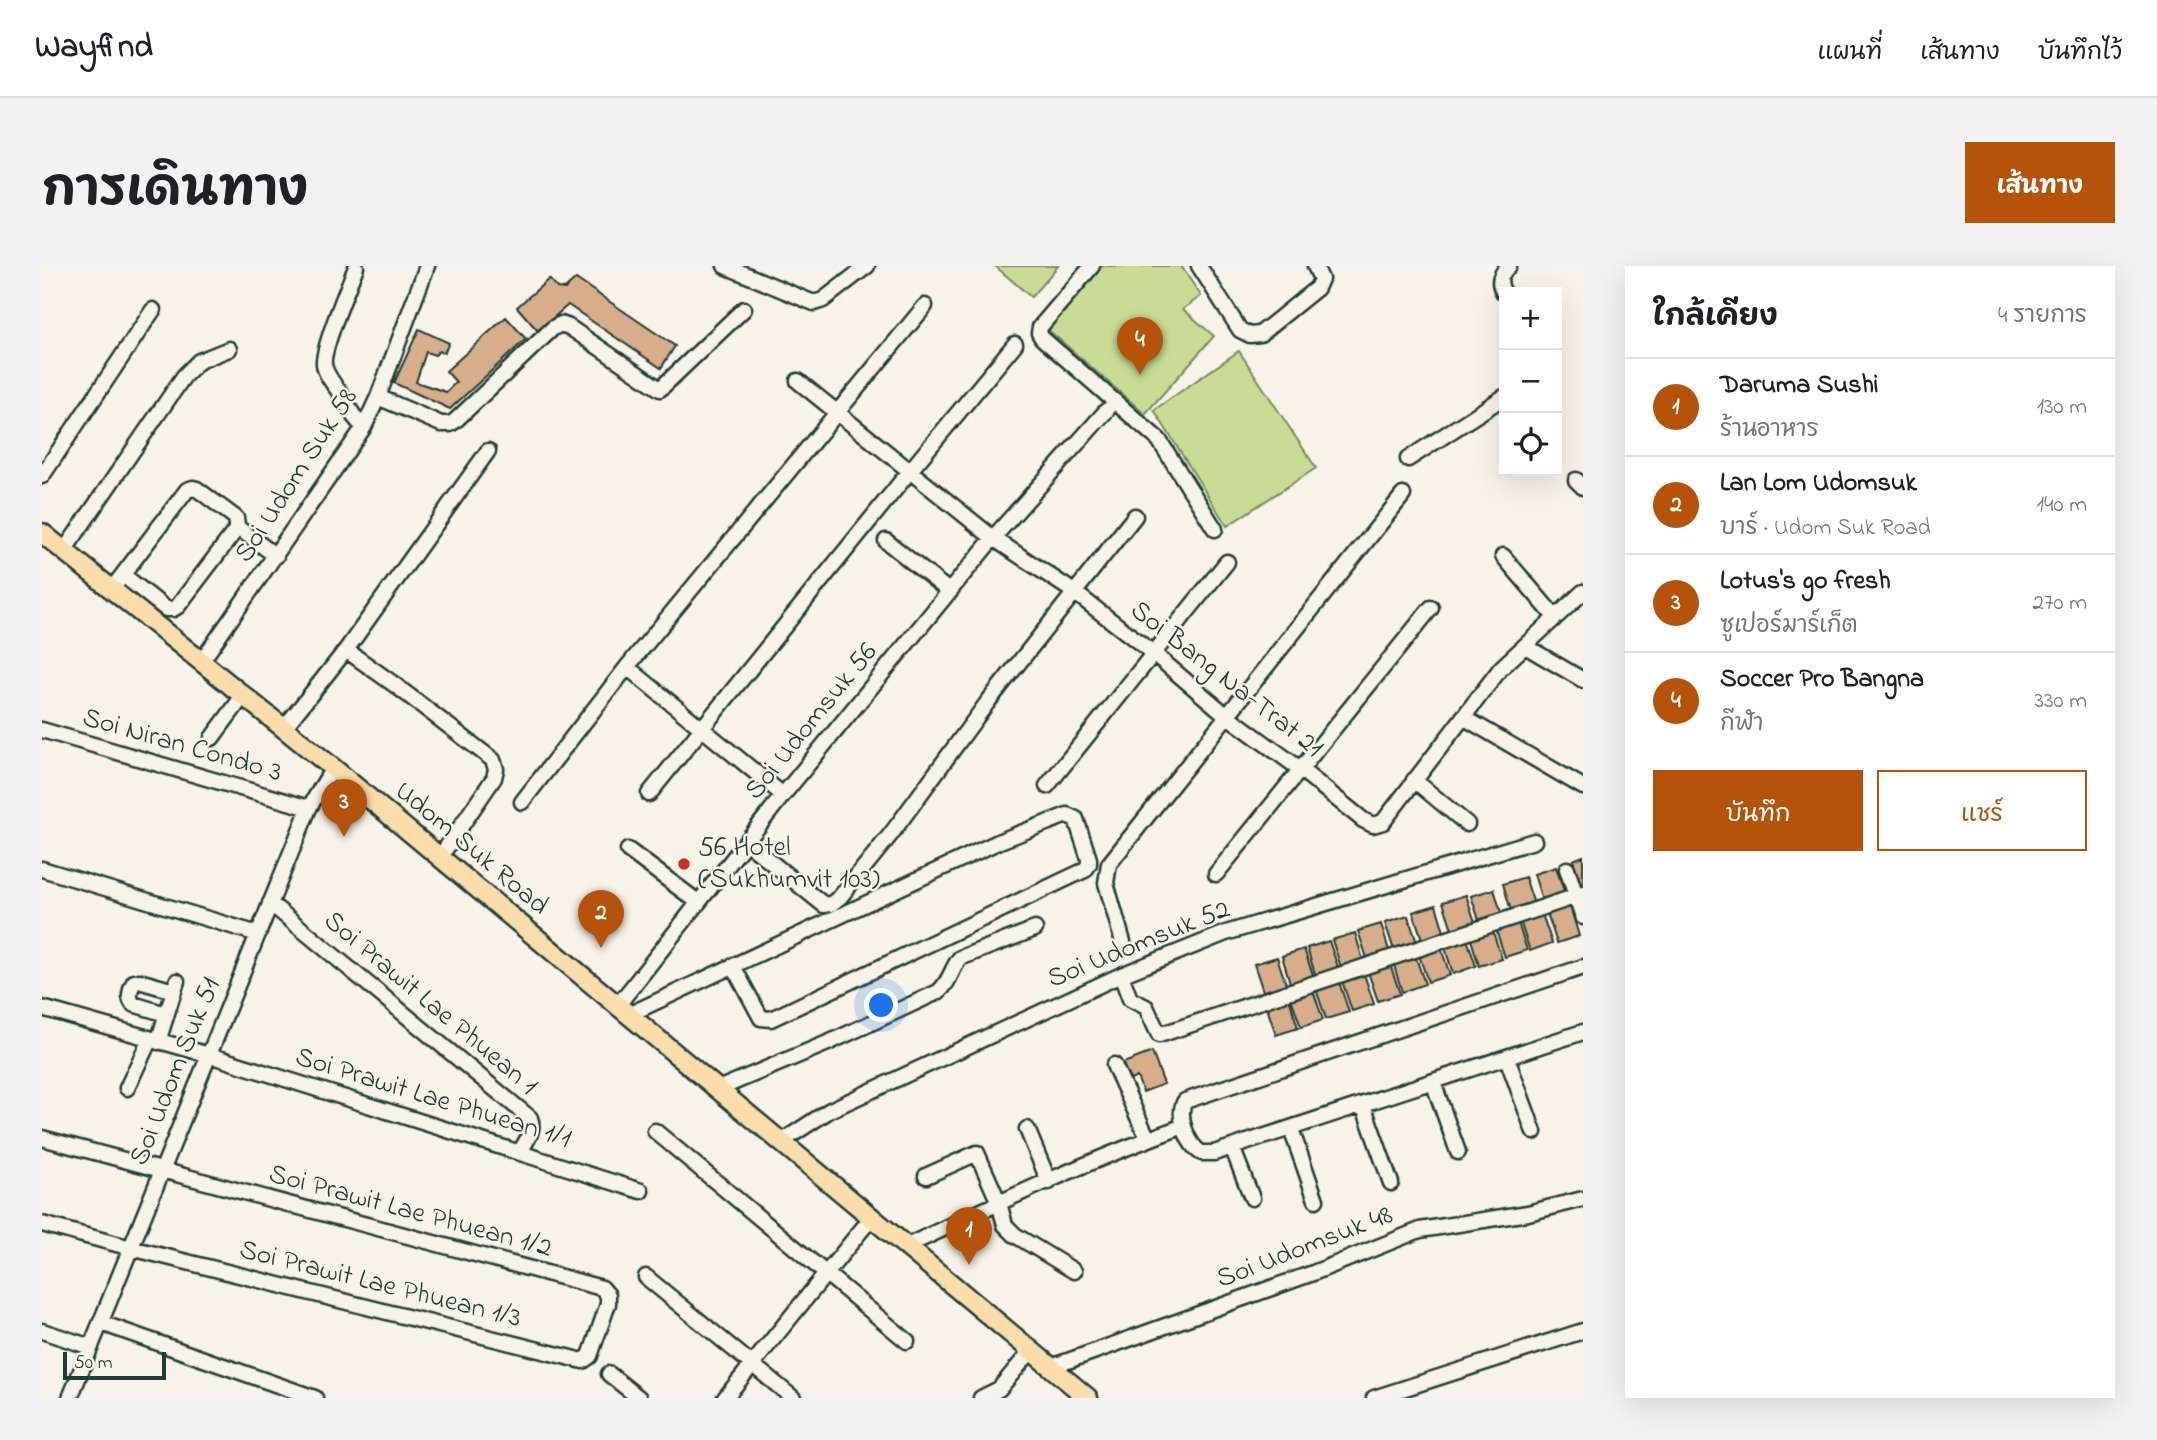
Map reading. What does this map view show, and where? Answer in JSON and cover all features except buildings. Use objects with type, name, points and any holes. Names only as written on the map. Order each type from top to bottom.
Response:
[{"type":"main road","name":"Udom Suk Road","points":[[42,533],[64,551],[117,582],[201,662],[333,768],[1088,1398]]},
{"type":"street","name":"Soi Udom Suk 58","points":[[201,662],[365,427],[427,266]]},
{"type":"street","points":[[725,266],[814,303],[823,300],[867,266]]},
{"type":"street","points":[[1092,266],[1040,327],[1039,332],[1042,338],[1159,440],[1215,529]]},
{"type":"street","points":[[1199,266],[1240,330],[1250,335],[1260,334],[1317,288],[1321,279],[1315,266]]},
{"type":"street","points":[[1500,287],[1501,276],[1509,266]]},
{"type":"street","points":[[356,267],[323,362],[354,419],[365,427]]},
{"type":"street","points":[[522,802],[627,667],[925,306]]},
{"type":"street","points":[[378,397],[435,422],[450,424],[552,328],[561,324],[660,388],[744,309]]},
{"type":"street","points":[[42,476],[153,310]]},
{"type":"street","points":[[649,794],[1015,344]]},
{"type":"street","points":[[64,551],[184,376],[199,361],[229,349]]},
{"type":"street","name":"Soi Bang Na-Trat 21","points":[[798,381],[993,538],[1074,592],[1153,653],[1226,715],[1300,769],[1363,821],[1373,825],[1383,822],[1501,668],[1583,592]]},
{"type":"street","points":[[1408,459],[1499,400]]},
{"type":"street","name":"Soi Udomsuk 56","points":[[624,1010],[698,902],[783,795],[993,538],[1107,410]]},
{"type":"street","points":[[284,728],[345,650],[488,451]]},
{"type":"street","points":[[237,527],[173,610],[166,609],[117,582],[185,491],[190,488],[197,489],[234,516],[237,527],[276,556]]},
{"type":"street","points":[[1123,942],[1106,883],[1109,864],[1403,495]]},
{"type":"street","points":[[746,842],[824,905],[831,904],[840,897],[891,834],[987,703],[1135,516]]},
{"type":"street","points":[[886,541],[950,592]]},
{"type":"street","points":[[1503,556],[1555,617]]},
{"type":"street","points":[[1047,786],[1227,562]]},
{"type":"street","points":[[1216,874],[1431,608]]},
{"type":"street","points":[[1525,646],[1583,680]]},
{"type":"street","points":[[345,650],[493,760],[496,769],[494,778],[440,857]]},
{"type":"street","points":[[627,667],[783,795]]},
{"type":"street","points":[[212,738],[243,696]]},
{"type":"street","points":[[1463,717],[1583,787]]},
{"type":"street","name":"Soi Niran Condo 3","points":[[42,730],[309,808]]},
{"type":"street","name":"Soi Udom Suk 51","points":[[70,1398],[309,808],[333,768]]},
{"type":"street","points":[[1414,780],[1467,824]]},
{"type":"street","points":[[624,1010],[733,967],[1000,841],[1067,815],[1076,819],[1089,864],[1084,870],[771,1019],[761,1018],[733,967]]},
{"type":"street","name":"Soi Udomsuk 52","points":[[781,1142],[830,1110],[1121,975],[1226,933],[1534,841]]},
{"type":"street","points":[[628,850],[698,902]]},
{"type":"street","points":[[42,869],[258,933]]},
{"type":"street","points":[[1567,869],[1579,895],[1583,917]]},
{"type":"street","points":[[1121,975],[1130,999],[1146,1007],[1159,1035],[1579,895]]},
{"type":"street","name":"Soi Prawit Lae Phuean 1","points":[[270,903],[530,1118],[533,1125],[531,1132],[520,1152]]},
{"type":"street","points":[[718,1089],[830,1042],[938,992],[945,986],[954,965],[961,958],[1035,929]]},
{"type":"street","points":[[1582,1036],[1214,1153],[1203,1153],[1196,1147],[1184,1126],[1181,1107],[1185,1101],[1583,967]]},
{"type":"street","points":[[127,1088],[154,1041],[166,1014],[175,986],[134,982],[130,996],[133,1004],[166,1014]]},
{"type":"street","name":"Soi Prawit Lae Phuean 1/1","points":[[42,1008],[209,1055],[641,1191]]},
{"type":"street","points":[[1507,1058],[1534,1132]]},
{"type":"street","points":[[1115,1065],[1148,1139]]},
{"type":"street","points":[[1433,1082],[1458,1152]]},
{"type":"street","points":[[1363,1105],[1391,1183]]},
{"type":"street","points":[[907,1246],[999,1203],[1184,1126]]},
{"type":"street","points":[[1027,1129],[1049,1182]]},
{"type":"street","points":[[1291,1129],[1316,1200]]},
{"type":"street","points":[[655,1131],[907,1341]]},
{"type":"street","points":[[42,1138],[162,1170]]},
{"type":"street","points":[[1232,1147],[1252,1198]]},
{"type":"street","points":[[926,1176],[977,1153],[999,1203],[1005,1225],[1015,1235],[1074,1272]]},
{"type":"street","name":"Soi Prawit Lae Phuean 1/2","points":[[162,1170],[602,1288],[608,1295],[608,1304],[599,1330]]},
{"type":"street","name":"Soi Udomsuk 48","points":[[1051,1367],[1313,1273],[1420,1230],[1528,1213],[1583,1199]]},
{"type":"street","points":[[724,1398],[872,1217]]},
{"type":"street","points":[[42,1224],[131,1248]]},
{"type":"street","name":"Soi Prawit Lae Phuean 1/3","points":[[131,1248],[583,1361],[590,1356],[599,1330]]},
{"type":"street","points":[[646,1277],[793,1398]]},
{"type":"street","points":[[100,1323],[315,1398]]},
{"type":"street","points":[[42,1331],[91,1347]]},
{"type":"street","points":[[1374,1398],[1583,1331]]},
{"type":"street","points":[[981,1398],[999,1389],[1031,1351]]},
{"type":"street","points":[[609,1374],[639,1398]]},
{"type":"green space","points":[[995,266],[1058,266],[1031,297]]},
{"type":"green space","points":[[1096,266],[1181,266],[1201,296],[1183,309],[1214,336],[1145,414],[1045,327]]},
{"type":"green space","points":[[1239,351],[1316,468],[1227,526],[1154,410]]},
{"type":"place","name":"Soccer Pro Bangna","points":[[1140,375]]},
{"type":"place","name":"Lotus's go fresh","points":[[344,837]]},
{"type":"place","name":"56 Hotel (Sukhumvit 103)","points":[[684,864]]},
{"type":"place","name":"Lan Lom Udomsuk","points":[[601,948]]},
{"type":"place","name":"Daruma Sushi","points":[[969,1265]]}]
